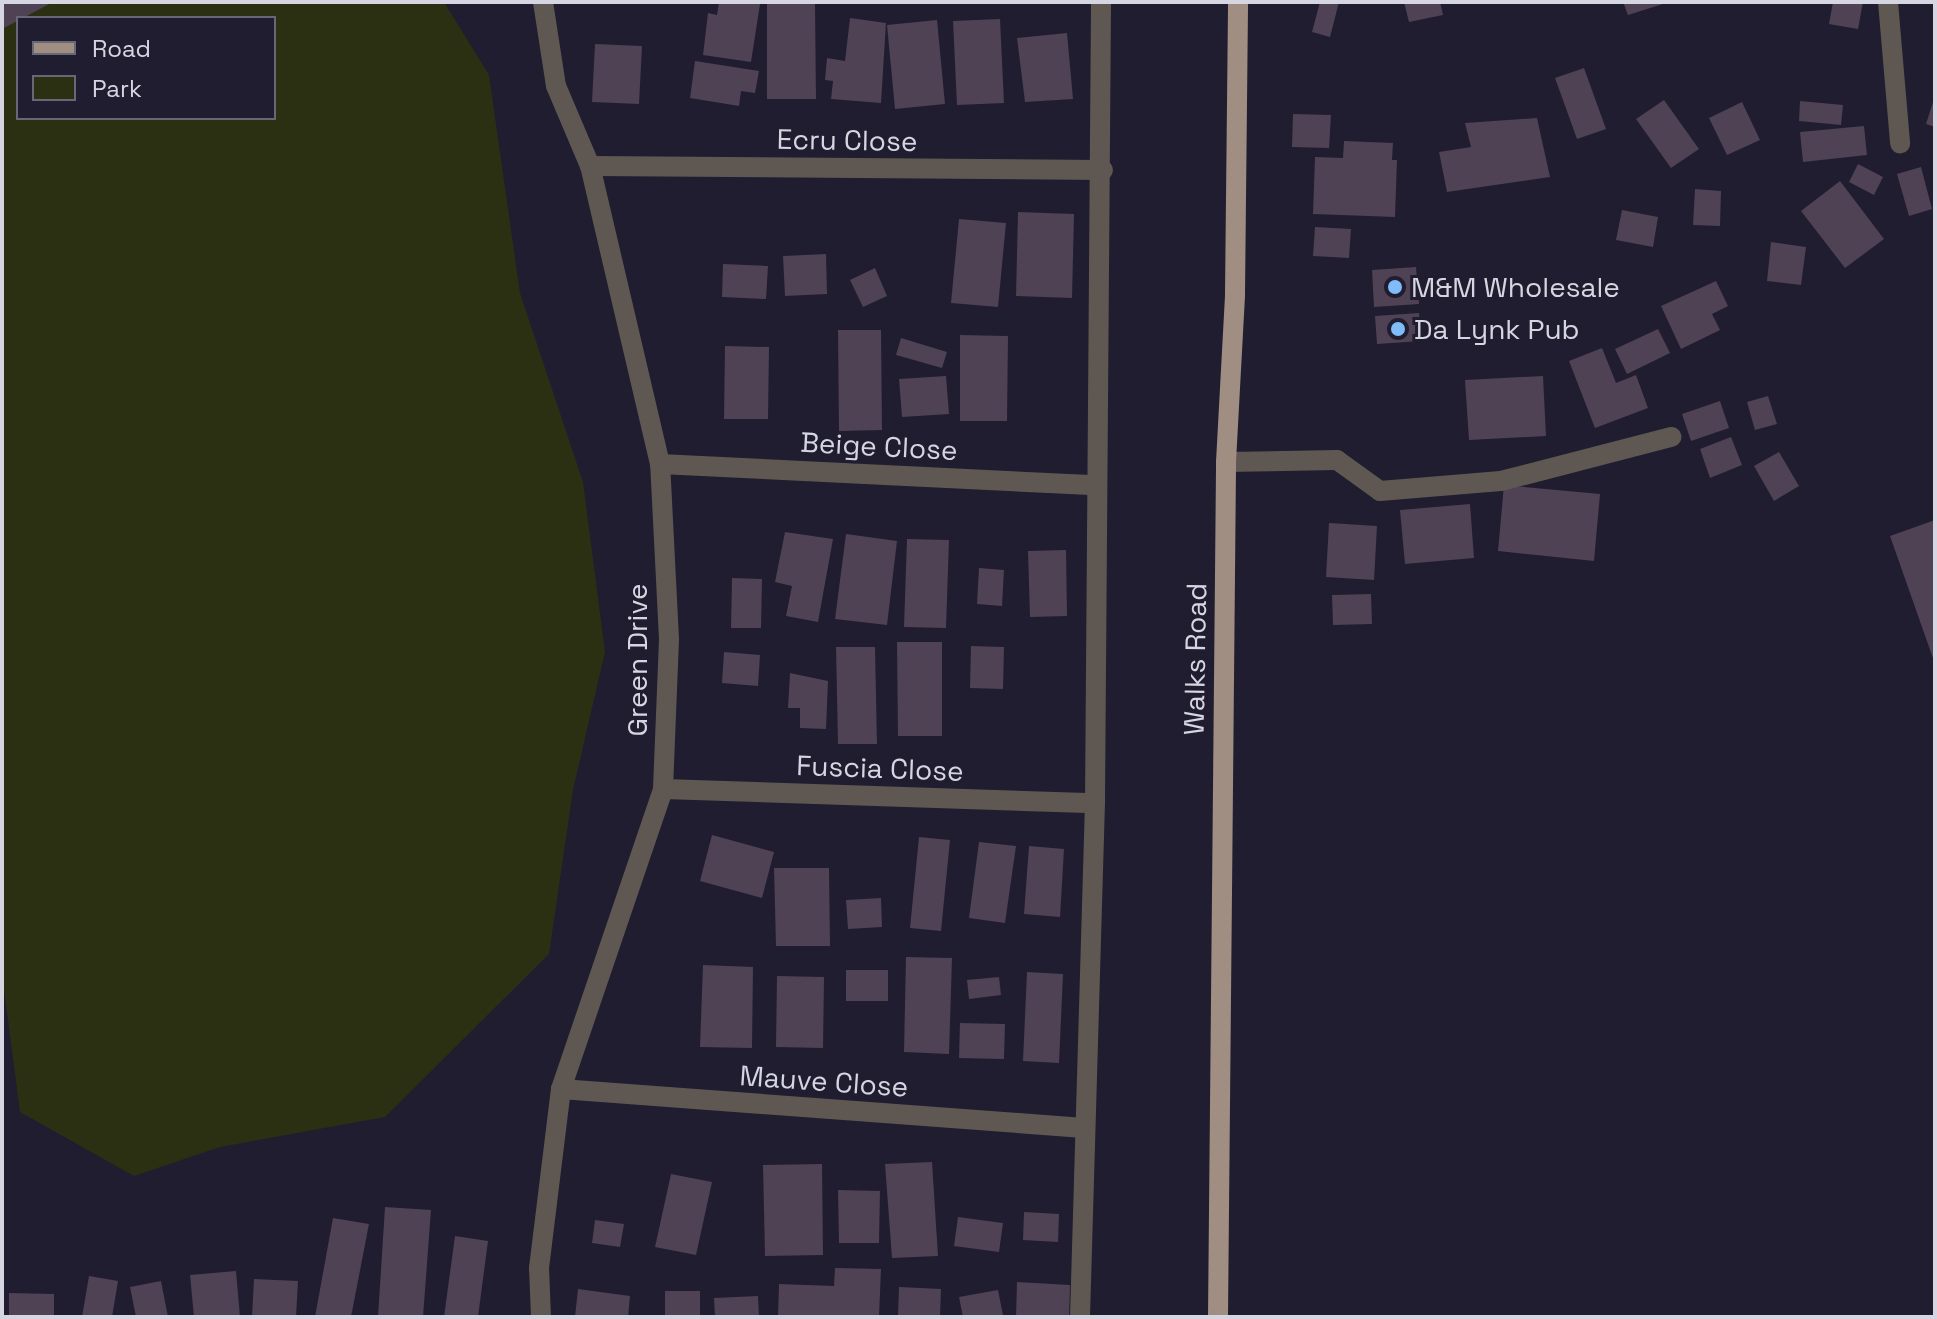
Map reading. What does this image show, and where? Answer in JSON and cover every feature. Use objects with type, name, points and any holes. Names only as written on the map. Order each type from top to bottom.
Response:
[{"type":"main road","name":"Walks Road","points":[[1218,1317],[1226,462],[1235,294],[1238,2]]},
{"type":"street","name":"Green Drive","points":[[541,1317],[539,1268],[561,1089],[663,789],[669,639],[660,464],[590,166],[556,86],[543,2]]},
{"type":"street","points":[[1080,1317],[1095,803],[1095,485],[1103,170],[1101,2]]},
{"type":"street","points":[[1888,2],[1900,143]]},
{"type":"street","name":"Ecru Close","points":[[590,166],[1103,170]]},
{"type":"street","points":[[1226,462],[1337,460],[1380,491],[1501,481],[1671,437]]},
{"type":"street","name":"Beige Close","points":[[660,464],[1095,485]]},
{"type":"street","name":"Fuscia Close","points":[[663,789],[1095,803]]},
{"type":"street","name":"Mauve Close","points":[[561,1089],[1084,1128]]},
{"type":"green space","points":[[2,2],[444,2],[489,75],[520,293],[583,482],[605,652],[573,790],[549,954],[385,1117],[220,1147],[134,1176],[20,1112],[2,974]]},
{"type":"building","points":[[2,2],[53,2],[27,16],[16,16],[16,22],[2,29]]},
{"type":"building","points":[[719,2],[760,4],[751,62],[703,55],[708,13],[717,15]]},
{"type":"building","points":[[1320,2],[1339,2],[1330,37],[1312,32]]},
{"type":"building","points":[[1404,2],[1440,2],[1443,15],[1409,22]]},
{"type":"building","points":[[1623,2],[1666,2],[1666,3],[1628,15]]},
{"type":"building","points":[[1833,2],[1863,2],[1858,29],[1829,24]]},
{"type":"building","points":[[767,3],[815,3],[816,99],[767,99]]},
{"type":"building","points":[[850,18],[886,23],[881,103],[831,99],[833,81],[825,80],[827,58],[845,61]]},
{"type":"building","points":[[1000,19],[1004,103],[957,105],[953,21]]},
{"type":"building","points":[[937,20],[945,104],[895,109],[887,25]]},
{"type":"building","points":[[1067,33],[1073,99],[1025,102],[1017,38]]},
{"type":"building","points":[[595,44],[642,46],[639,104],[592,102]]},
{"type":"building","points":[[695,61],[759,71],[755,93],[741,91],[739,106],[690,98]]},
{"type":"building","points":[[1584,68],[1606,129],[1577,139],[1555,78]]},
{"type":"building","points":[[1935,99],[1935,127],[1926,124]]},
{"type":"building","points":[[1664,100],[1699,149],[1671,168],[1636,119]]},
{"type":"building","points":[[1800,101],[1843,105],[1841,125],[1799,121]]},
{"type":"building","points":[[1742,102],[1760,140],[1727,155],[1709,118]]},
{"type":"building","points":[[1293,114],[1331,115],[1329,148],[1292,147]]},
{"type":"building","points":[[1537,118],[1550,177],[1447,192],[1439,152],[1471,147],[1465,123]]},
{"type":"building","points":[[1864,126],[1867,155],[1803,162],[1800,132]]},
{"type":"building","points":[[1344,141],[1393,143],[1392,160],[1397,160],[1395,217],[1313,214],[1315,157],[1343,158]]},
{"type":"building","points":[[1858,164],[1883,177],[1874,195],[1849,182]]},
{"type":"building","points":[[1921,167],[1932,209],[1909,216],[1897,174]]},
{"type":"building","points":[[1840,181],[1884,239],[1845,268],[1801,211]]},
{"type":"building","points":[[1695,189],[1721,191],[1720,226],[1693,225]]},
{"type":"building","points":[[1622,210],[1658,217],[1653,247],[1616,240]]},
{"type":"building","points":[[1018,212],[1074,214],[1072,298],[1016,296]]},
{"type":"building","points":[[959,219],[1006,223],[998,307],[951,303]]},
{"type":"building","points":[[1315,227],[1351,229],[1349,258],[1313,256]]},
{"type":"building","points":[[1771,242],[1806,247],[1801,285],[1767,281]]},
{"type":"building","points":[[826,254],[827,294],[785,296],[783,256]]},
{"type":"building","points":[[723,264],[768,266],[766,299],[722,297]]},
{"type":"building","name":"M&M Wholesale","points":[[1416,267],[1419,304],[1374,307],[1372,270]]},
{"type":"building","points":[[875,268],[887,296],[863,307],[850,280]]},
{"type":"building","points":[[1716,281],[1728,306],[1712,314],[1720,330],[1681,349],[1661,306]]},
{"type":"building","name":"Da Lynk Pub","points":[[1419,313],[1421,341],[1377,344],[1375,316]]},
{"type":"building","points":[[1658,329],[1670,353],[1627,374],[1615,349]]},
{"type":"building","points":[[838,330],[881,330],[882,430],[839,431]]},
{"type":"building","points":[[960,335],[1008,336],[1007,421],[960,421]]},
{"type":"building","points":[[901,338],[947,352],[942,368],[896,355]]},
{"type":"building","points":[[725,346],[769,347],[768,419],[724,419]]},
{"type":"building","points":[[1602,348],[1616,383],[1636,375],[1648,408],[1595,428],[1569,361]]},
{"type":"building","points":[[946,376],[949,414],[902,417],[899,379]]},
{"type":"building","points":[[1543,376],[1546,436],[1469,440],[1465,380]]},
{"type":"building","points":[[1768,396],[1777,424],[1755,430],[1747,402]]},
{"type":"building","points":[[1720,401],[1729,428],[1691,441],[1682,414]]},
{"type":"building","points":[[1731,437],[1742,465],[1710,478],[1700,449]]},
{"type":"building","points":[[1779,452],[1799,486],[1774,501],[1754,466]]},
{"type":"building","points":[[1504,485],[1600,494],[1594,561],[1498,551]]},
{"type":"building","points":[[1470,504],[1474,558],[1405,564],[1400,510]]},
{"type":"building","points":[[1935,520],[1935,664],[1890,536]]},
{"type":"building","points":[[1329,523],[1377,526],[1374,580],[1326,577]]},
{"type":"building","points":[[785,532],[833,539],[818,622],[786,616],[792,586],[775,582]]},
{"type":"building","points":[[846,534],[897,541],[887,625],[835,619]]},
{"type":"building","points":[[907,539],[949,540],[946,628],[904,627]]},
{"type":"building","points":[[1066,550],[1067,616],[1030,617],[1028,551]]},
{"type":"building","points":[[979,568],[1004,570],[1002,606],[977,604]]},
{"type":"building","points":[[732,578],[762,579],[761,628],[731,628]]},
{"type":"building","points":[[1371,594],[1372,624],[1333,625],[1332,595]]},
{"type":"building","points":[[897,642],[942,642],[942,736],[898,736]]},
{"type":"building","points":[[971,646],[1004,647],[1003,689],[970,688]]},
{"type":"building","points":[[836,647],[875,647],[877,744],[838,744]]},
{"type":"building","points":[[724,652],[760,655],[758,686],[722,683]]},
{"type":"building","points":[[790,673],[828,681],[826,729],[800,728],[800,708],[788,708]]},
{"type":"building","points":[[712,835],[774,852],[762,898],[700,881]]},
{"type":"building","points":[[919,837],[950,840],[941,931],[910,928]]},
{"type":"building","points":[[979,842],[1016,846],[1005,923],[969,918]]},
{"type":"building","points":[[1029,846],[1064,849],[1060,917],[1024,914]]},
{"type":"building","points":[[774,868],[829,868],[830,946],[776,946]]},
{"type":"building","points":[[881,898],[882,927],[848,929],[846,900]]},
{"type":"building","points":[[906,957],[952,958],[949,1054],[904,1052]]},
{"type":"building","points":[[703,965],[753,967],[752,1048],[700,1047]]},
{"type":"building","points":[[846,970],[888,970],[888,1001],[846,1001]]},
{"type":"building","points":[[1027,972],[1063,974],[1059,1063],[1023,1061]]},
{"type":"building","points":[[777,976],[824,977],[823,1048],[776,1047]]},
{"type":"building","points":[[999,977],[1001,995],[969,999],[967,980]]},
{"type":"building","points":[[960,1023],[1005,1024],[1004,1059],[959,1058]]},
{"type":"building","points":[[932,1162],[938,1256],[892,1258],[885,1164]]},
{"type":"building","points":[[822,1164],[823,1255],[765,1256],[763,1165]]},
{"type":"building","points":[[671,1174],[712,1182],[696,1255],[655,1247]]},
{"type":"building","points":[[838,1190],[880,1191],[879,1243],[839,1243]]},
{"type":"building","points":[[385,1207],[431,1210],[423,1317],[378,1317]]},
{"type":"building","points":[[1024,1212],[1059,1214],[1058,1242],[1023,1240]]},
{"type":"building","points":[[958,1217],[1003,1223],[999,1252],[954,1246]]},
{"type":"building","points":[[333,1218],[369,1224],[351,1317],[315,1317]]},
{"type":"building","points":[[595,1220],[624,1224],[620,1247],[592,1243]]},
{"type":"building","points":[[455,1236],[488,1241],[478,1317],[444,1317]]},
{"type":"building","points":[[835,1268],[881,1269],[879,1317],[778,1317],[779,1284],[834,1286]]},
{"type":"building","points":[[236,1271],[240,1317],[194,1317],[190,1275]]},
{"type":"building","points":[[89,1276],[118,1281],[112,1317],[82,1317]]},
{"type":"building","points":[[254,1279],[298,1281],[296,1317],[252,1317]]},
{"type":"building","points":[[161,1281],[168,1317],[136,1317],[130,1287]]},
{"type":"building","points":[[1017,1282],[1070,1285],[1069,1317],[1016,1317]]},
{"type":"building","points":[[899,1287],[941,1289],[940,1317],[898,1317]]},
{"type":"building","points":[[578,1289],[630,1296],[628,1317],[575,1317]]},
{"type":"building","points":[[998,1290],[1003,1315],[963,1317],[959,1297]]},
{"type":"building","points":[[665,1291],[700,1291],[700,1317],[665,1317]]},
{"type":"building","points":[[9,1293],[54,1294],[54,1317],[9,1317]]},
{"type":"building","points":[[758,1296],[759,1317],[715,1317],[714,1298]]},
{"type":"place","name":"M&M Wholesale","points":[[1395,287]]},
{"type":"place","name":"Da Lynk Pub","points":[[1398,329]]}]
